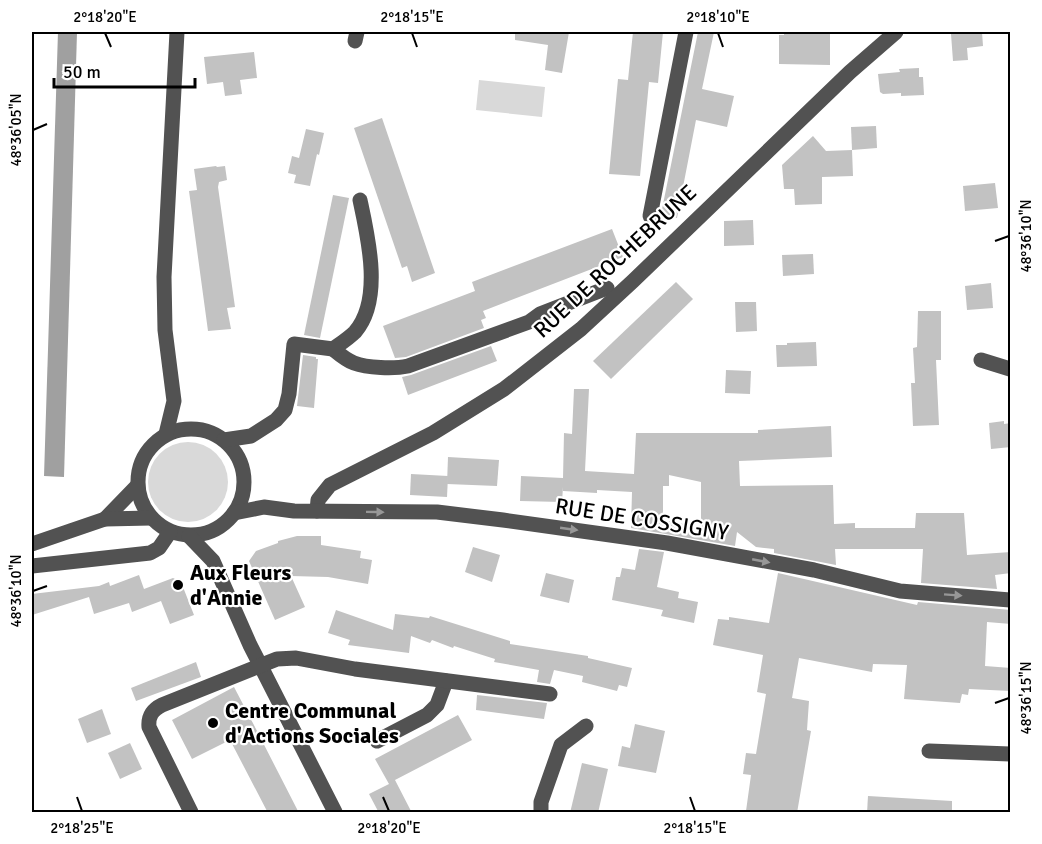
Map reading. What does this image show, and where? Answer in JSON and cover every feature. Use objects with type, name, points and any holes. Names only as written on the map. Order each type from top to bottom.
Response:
[{"type":"street","points":[[166,434],[174,404],[165,330],[164,277],[177,32]]},
{"type":"street","points":[[650,216],[686,32]]},
{"type":"street","name":"RUE DE ROCHEBRUNE","points":[[317,511],[318,500],[330,485],[433,433],[504,388],[581,329],[850,72],[896,32]]},
{"type":"street","points":[[333,349],[356,331],[362,322],[370,295],[371,266],[368,237],[360,200]]},
{"type":"street","points":[[224,440],[251,436],[276,420],[285,410],[289,394],[294,344],[333,349],[345,359],[357,364],[398,368],[529,322],[540,314],[607,288]]},
{"type":"street","points":[[981,360],[1011,369]]},
{"type":"street","points":[[174,404],[192,428]]},
{"type":"street","points":[[192,428],[209,431],[231,446],[241,463],[244,483],[242,499],[234,513],[216,530],[189,536],[170,532],[151,518],[139,498],[137,486],[138,471],[144,456],[153,444],[166,434],[192,428]]},
{"type":"street","points":[[241,463],[251,436]]},
{"type":"street","points":[[244,483],[264,507]]},
{"type":"street","points":[[105,519],[137,486]]},
{"type":"street","name":"RUE DE COSSIGNY","points":[[234,513],[264,507],[294,511],[437,512],[667,543],[814,570],[900,591],[1011,600]]},
{"type":"street","points":[[32,544],[105,519],[151,518]]},
{"type":"street","points":[[213,561],[216,530]]},
{"type":"street","points":[[32,566],[150,553],[159,548],[170,532]]},
{"type":"street","points":[[189,536],[213,561],[260,666],[335,813]]},
{"type":"street","points":[[191,813],[149,727],[150,714],[162,705],[277,659],[296,658],[355,669],[550,694]]},
{"type":"street","points":[[377,741],[427,715],[437,705],[446,681]]},
{"type":"street","points":[[541,813],[541,802],[561,745],[586,726]]},
{"type":"street","points":[[929,751],[1011,754]]},
{"type":"shaded area","points":[[58,32],[77,32],[64,477],[44,476]]},
{"type":"shaded area","points":[[479,80],[545,87],[542,117],[476,110]]},
{"type":"shaded area","points":[[188,442],[203,445],[216,454],[225,467],[228,482],[225,497],[216,510],[203,519],[188,522],[173,519],[160,510],[151,497],[148,482],[151,467],[160,454],[173,445]]},
{"type":"building","points":[[515,32],[569,32],[562,73],[545,70],[548,45],[515,40]]},
{"type":"building","points":[[633,32],[663,32],[658,83],[649,82],[640,176],[609,174],[618,79],[628,80]]},
{"type":"building","points":[[698,32],[714,32],[702,89],[734,96],[727,127],[696,120],[677,218],[661,214]]},
{"type":"building","points":[[784,32],[830,32],[830,65],[779,64],[779,35],[784,35]]},
{"type":"building","points":[[982,32],[983,46],[967,48],[968,60],[953,61],[951,34]]},
{"type":"building","points":[[254,52],[257,78],[240,80],[242,94],[225,96],[223,82],[207,84],[204,57]]},
{"type":"building","points":[[919,68],[919,77],[923,77],[924,95],[901,96],[901,93],[883,94],[880,92],[878,74],[900,72],[899,69]]},
{"type":"building","points":[[382,118],[435,273],[412,282],[407,266],[402,268],[354,128]]},
{"type":"building","points":[[876,126],[877,148],[852,150],[851,127]]},
{"type":"building","points":[[306,129],[324,133],[310,186],[294,183],[296,175],[288,173],[292,156],[299,158]]},
{"type":"building","points":[[813,136],[826,151],[852,150],[853,176],[822,177],[822,204],[795,205],[794,189],[784,189],[782,165]]},
{"type":"building","points":[[225,166],[227,180],[219,182],[218,187],[235,307],[227,308],[231,329],[208,331],[189,191],[197,190],[194,169]]},
{"type":"building","points":[[995,183],[998,208],[965,211],[963,186]]},
{"type":"building","points":[[333,195],[349,198],[320,338],[304,335]]},
{"type":"building","points":[[753,220],[754,245],[724,246],[724,221]]},
{"type":"building","points":[[612,229],[623,257],[483,311],[486,318],[481,320],[484,328],[406,357],[395,358],[383,326],[475,291],[472,282]]},
{"type":"building","points":[[813,254],[814,274],[783,276],[782,255]]},
{"type":"building","points":[[676,282],[693,299],[611,379],[593,361]]},
{"type":"building","points":[[991,283],[993,308],[967,310],[965,286]]},
{"type":"building","points":[[735,302],[756,302],[757,331],[736,332]]},
{"type":"building","points":[[918,311],[941,311],[941,360],[936,360],[939,425],[913,426],[911,383],[915,383],[913,348],[917,347]]},
{"type":"building","points":[[816,342],[817,366],[777,367],[776,345]]},
{"type":"building","points":[[491,346],[497,361],[408,395],[402,377]]},
{"type":"building","points":[[303,355],[318,359],[314,408],[297,406]]},
{"type":"building","points":[[726,370],[751,371],[750,394],[725,393]]},
{"type":"building","points":[[574,389],[589,389],[585,471],[634,474],[636,433],[758,433],[758,430],[831,426],[832,457],[739,461],[740,486],[833,485],[834,524],[855,523],[855,528],[915,528],[916,513],[964,513],[967,555],[1011,552],[1011,573],[995,575],[997,589],[921,583],[923,549],[835,549],[836,565],[774,553],[774,549],[756,547],[737,532],[735,546],[631,528],[632,492],[563,491],[563,487],[562,502],[520,501],[521,476],[563,478],[564,433],[572,434]],"holes":[[[669,475],[701,482],[699,527],[663,520],[663,486],[669,486]]]},
{"type":"building","points":[[1004,421],[1004,424],[1011,423],[1011,447],[991,449],[989,423]]},
{"type":"building","points":[[448,457],[499,460],[497,486],[447,484]]},
{"type":"building","points":[[411,474],[448,476],[447,497],[410,495]]},
{"type":"building","points":[[297,536],[321,536],[321,545],[361,551],[360,558],[372,560],[368,584],[328,577],[291,576],[305,607],[275,620],[249,561],[256,551],[278,543],[278,541]]},
{"type":"building","points":[[473,547],[500,555],[492,582],[465,572]]},
{"type":"building","points":[[639,549],[664,552],[657,587],[679,592],[678,598],[698,602],[694,623],[661,616],[663,610],[612,600],[616,577],[620,577],[622,568],[635,570]]},
{"type":"building","points":[[546,573],[574,580],[569,603],[540,596]]},
{"type":"building","points":[[778,573],[917,605],[918,602],[1011,610],[1011,624],[987,622],[985,666],[1011,668],[1011,691],[969,689],[968,695],[962,694],[960,703],[904,699],[907,665],[873,664],[872,672],[799,658],[792,698],[809,701],[807,730],[811,731],[797,813],[746,811],[751,775],[743,774],[746,753],[756,754],[766,694],[757,692],[763,655],[713,645],[718,619],[729,620],[729,617],[769,623]]},
{"type":"building","points":[[139,575],[144,589],[173,578],[181,582],[194,615],[170,624],[161,601],[132,612],[129,603],[94,614],[89,597],[32,615],[32,594],[99,586],[109,582],[110,586]]},
{"type":"building","points":[[336,610],[393,630],[395,614],[429,618],[430,616],[510,641],[510,644],[588,656],[588,658],[632,668],[627,687],[619,685],[617,691],[582,682],[583,676],[554,670],[550,684],[537,682],[539,670],[494,662],[495,659],[454,646],[453,648],[432,640],[430,643],[411,636],[409,653],[348,645],[350,640],[328,633]]},
{"type":"building","points":[[196,662],[201,677],[136,701],[131,688]]},
{"type":"building","points":[[234,687],[299,813],[268,813],[230,740],[192,759],[172,720]]},
{"type":"building","points":[[477,695],[547,703],[544,719],[476,710]]},
{"type":"building","points":[[102,709],[111,734],[87,743],[78,719]]},
{"type":"building","points":[[458,715],[472,740],[395,780],[412,813],[379,813],[369,794],[389,784],[375,759]]},
{"type":"building","points":[[635,724],[665,731],[656,773],[618,766],[622,746],[630,748]]},
{"type":"building","points":[[130,743],[142,769],[120,779],[108,753]]},
{"type":"building","points":[[582,763],[608,769],[598,813],[570,813]]},
{"type":"building","points":[[868,796],[952,801],[952,813],[867,813]]},
{"type":"place","name":"Aux Fleurs d'Annie","points":[[178,585]]},
{"type":"place","name":"Centre Communal d'Actions Sociales","points":[[213,723]]}]
